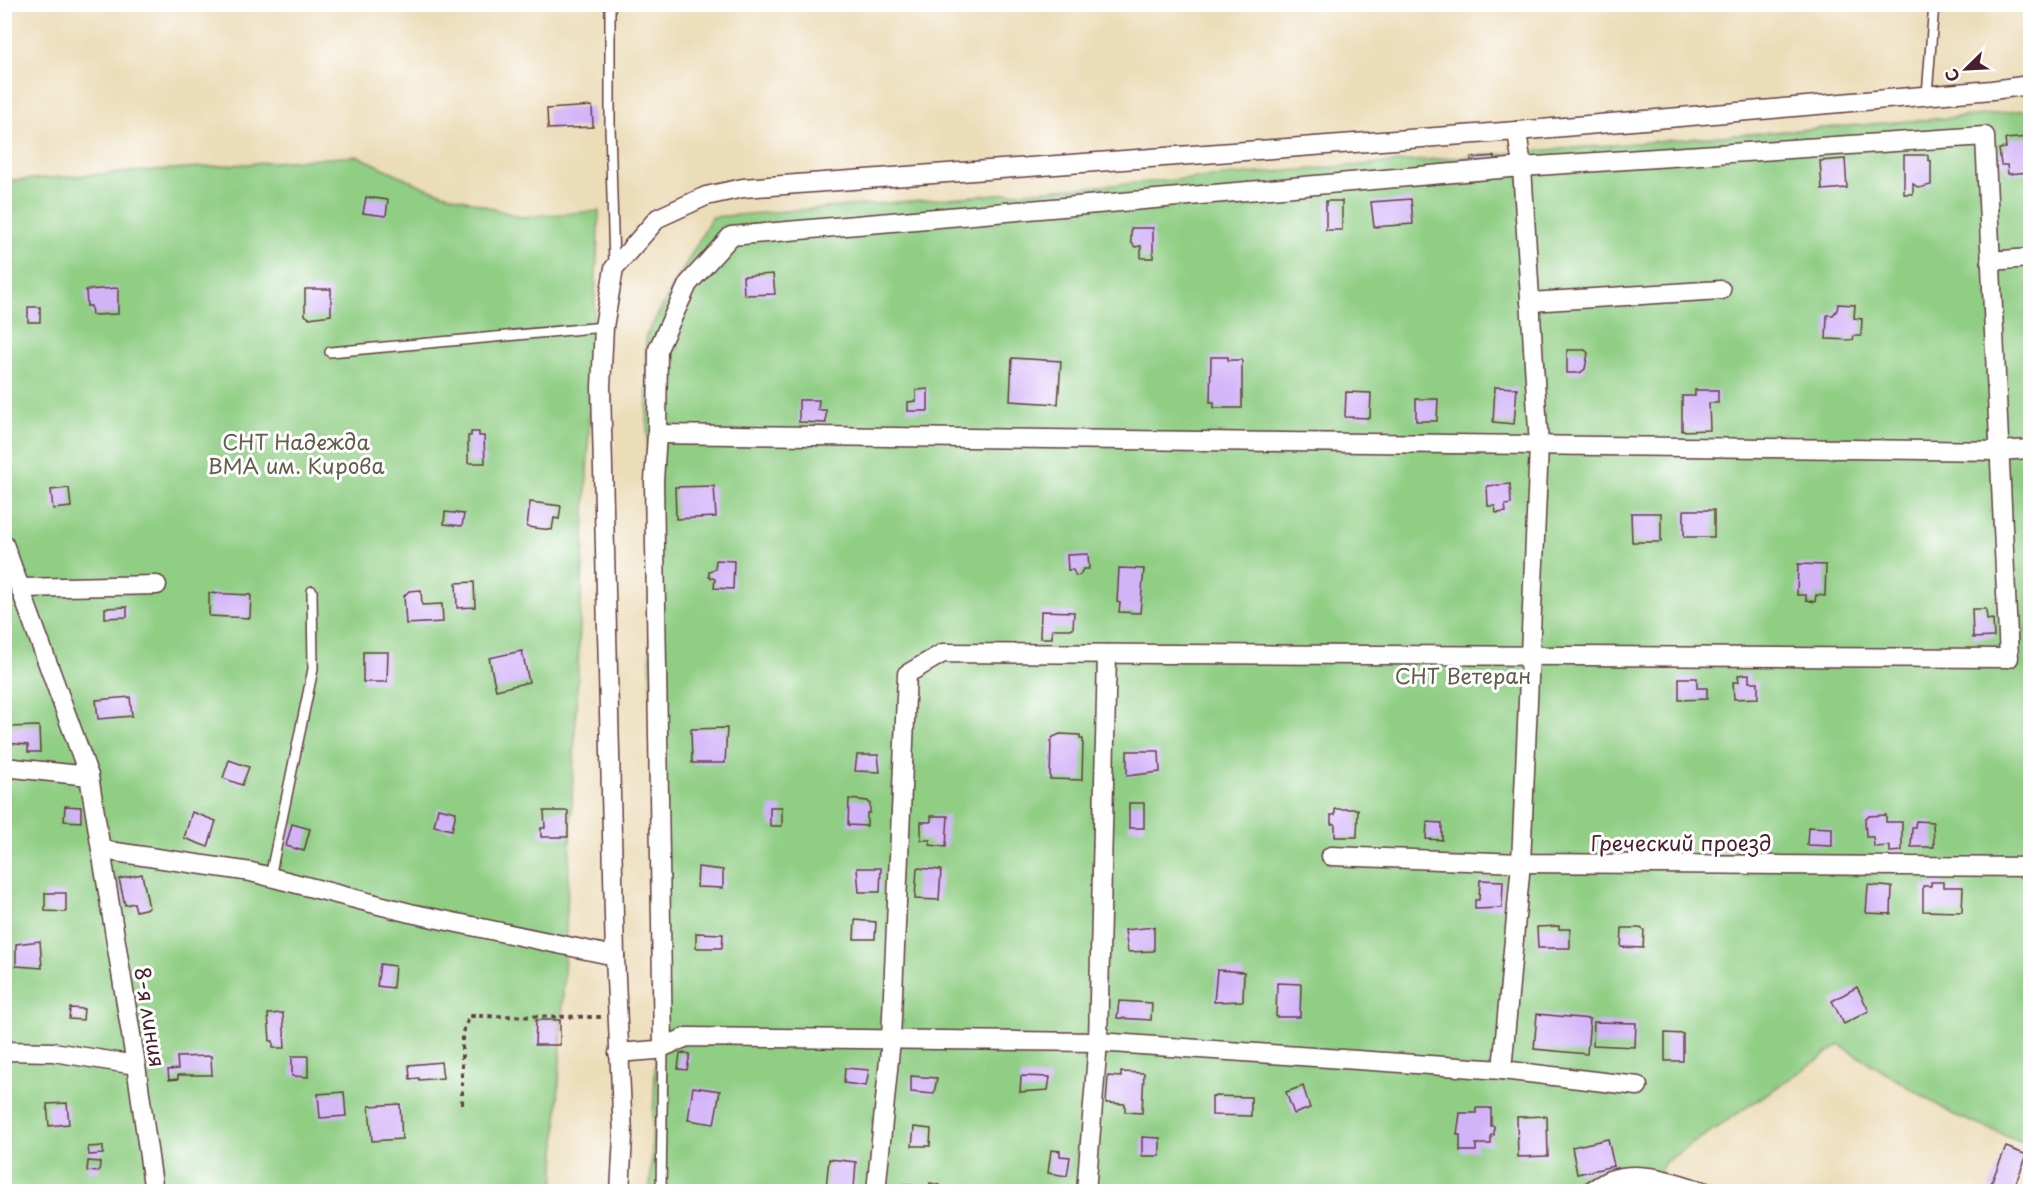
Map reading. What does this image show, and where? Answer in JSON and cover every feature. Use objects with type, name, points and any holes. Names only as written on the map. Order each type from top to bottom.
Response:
[{"type":"street","points":[[620,1191],[623,1136],[615,956],[601,398],[604,327],[614,268],[658,218],[706,196],[743,188],[1517,131],[2031,85]]},
{"type":"street","points":[[1502,1070],[1521,863],[1539,446],[1522,167],[1517,131]]},
{"type":"street","points":[[663,1047],[654,481],[658,350],[688,284],[731,236],[1522,167],[1985,136],[2009,658],[943,653],[907,674],[891,1040],[876,1191]]},
{"type":"street","points":[[1990,261],[2031,258]]},
{"type":"street","points":[[1530,302],[1721,290]]},
{"type":"street","points":[[657,434],[1539,446],[1999,451],[2031,449]]},
{"type":"street","name":"8-я линия","points":[[4,544],[89,776],[154,1191]]},
{"type":"street","points":[[20,588],[158,585]]},
{"type":"street","points":[[1086,1191],[1098,1042],[1107,654]]},
{"type":"street","points":[[4,767],[89,776]]},
{"type":"street","points":[[102,850],[251,872],[410,913],[615,956]]},
{"type":"street","name":"Греческий проезд","points":[[1331,856],[1521,863],[2031,867]]},
{"type":"street","points":[[618,1053],[656,1050],[687,1037],[1098,1042],[1502,1070],[1638,1086]]},
{"type":"street","points":[[4,1051],[53,1052],[136,1065]]},
{"type":"street","points":[[1589,1191],[1611,1180],[1636,1176],[1662,1179],[1706,1191]]},
{"type":"lane","points":[[610,4],[610,126],[614,268]]},
{"type":"lane","points":[[1927,95],[1934,4]]},
{"type":"lane","points":[[330,352],[604,327]]},
{"type":"lane","points":[[270,877],[313,669],[312,591]]},
{"type":"lane","points":[[661,1191],[663,1047]]},
{"type":"path","points":[[462,1104],[462,1034],[470,1016],[612,1017]]},
{"type":"green space","name":"СНТ Ветеран","points":[[2030,109],[2030,1145],[1954,1115],[1840,1045],[1665,1162],[1650,1191],[650,1191],[656,1050],[646,336],[712,217],[1985,115]]},
{"type":"green space","name":"СНТ Надежда ВМА им. Кирова","points":[[358,156],[424,187],[520,217],[599,211],[554,1191],[5,1192],[5,181]]},
{"type":"building","points":[[592,106],[593,127],[548,129],[547,109]]},
{"type":"building","points":[[2029,137],[2030,172],[2008,174],[2007,165],[2001,165],[1999,149],[2006,148],[2005,139]]},
{"type":"building","points":[[1904,155],[1928,155],[1928,160],[1931,161],[1931,185],[1919,188],[1913,184],[1913,194],[1904,194]]},
{"type":"building","points":[[1494,156],[1495,168],[1472,169],[1471,158]]},
{"type":"building","points":[[1845,159],[1847,188],[1822,190],[1820,161]]},
{"type":"building","points":[[366,197],[388,200],[386,216],[363,213]]},
{"type":"building","points":[[1411,199],[1413,224],[1374,227],[1371,202]]},
{"type":"building","points":[[1326,201],[1342,201],[1342,230],[1326,230]]},
{"type":"building","points":[[1131,228],[1153,228],[1153,258],[1141,258],[1141,246],[1135,247],[1131,242]]},
{"type":"building","points":[[773,274],[775,294],[744,295],[743,276]]},
{"type":"building","points":[[118,288],[118,314],[92,315],[91,306],[87,306],[86,290]]},
{"type":"building","points":[[305,289],[331,289],[331,315],[309,318],[305,315]]},
{"type":"building","points":[[1838,304],[1855,305],[1854,318],[1862,319],[1861,336],[1854,336],[1853,340],[1826,339],[1827,315],[1833,315]]},
{"type":"building","points":[[28,307],[40,307],[40,322],[28,322]]},
{"type":"building","points":[[1567,350],[1585,350],[1588,353],[1585,369],[1580,373],[1567,373]]},
{"type":"building","points":[[1211,357],[1242,360],[1242,408],[1214,408],[1214,402],[1210,402]]},
{"type":"building","points":[[1012,358],[1061,361],[1058,404],[1010,401]]},
{"type":"building","points":[[1495,387],[1517,388],[1514,424],[1493,422]]},
{"type":"building","points":[[928,389],[928,411],[908,411],[908,402],[916,401],[916,390]]},
{"type":"building","points":[[1695,390],[1718,390],[1718,403],[1709,403],[1710,430],[1682,431],[1682,396],[1695,396]]},
{"type":"building","points":[[1346,392],[1371,393],[1370,418],[1345,417]]},
{"type":"building","points":[[1416,399],[1438,399],[1437,421],[1416,421]]},
{"type":"building","points":[[799,400],[819,400],[818,410],[826,410],[826,423],[799,422]]},
{"type":"building","points":[[471,432],[479,432],[479,436],[484,436],[485,463],[468,463],[468,436],[471,436]]},
{"type":"building","points":[[1510,484],[1511,504],[1505,505],[1506,512],[1496,513],[1495,506],[1488,506],[1487,486]]},
{"type":"building","points":[[714,486],[716,517],[676,519],[675,487]]},
{"type":"building","points":[[69,488],[71,507],[53,509],[51,490]]},
{"type":"building","points":[[530,502],[561,506],[559,519],[554,518],[552,530],[527,527]]},
{"type":"building","points":[[1684,510],[1714,510],[1714,537],[1684,537]]},
{"type":"building","points":[[445,512],[464,514],[462,526],[444,524]]},
{"type":"building","points":[[1631,513],[1661,513],[1661,542],[1632,542]]},
{"type":"building","points":[[1088,554],[1089,569],[1083,569],[1080,575],[1076,576],[1073,570],[1068,570],[1067,555]]},
{"type":"building","points":[[716,560],[734,561],[733,589],[714,588],[715,579],[709,577],[709,571],[715,569]]},
{"type":"building","points":[[1798,564],[1826,565],[1825,596],[1816,595],[1815,602],[1806,600],[1806,595],[1797,595]]},
{"type":"building","points":[[1119,568],[1144,569],[1140,613],[1119,612],[1120,603],[1117,602]]},
{"type":"building","points":[[474,582],[475,607],[457,608],[456,583]]},
{"type":"building","points":[[421,590],[422,605],[442,604],[443,622],[406,624],[404,596],[409,591]]},
{"type":"building","points":[[209,593],[251,595],[250,618],[209,616]]},
{"type":"building","points":[[127,607],[127,617],[105,618],[105,608]]},
{"type":"building","points":[[1972,609],[1986,609],[1987,620],[1993,619],[1994,637],[1973,638]]},
{"type":"building","points":[[1041,611],[1074,612],[1073,629],[1052,629],[1052,638],[1040,638]]},
{"type":"building","points":[[522,651],[529,682],[496,690],[489,658]]},
{"type":"building","points":[[363,652],[388,652],[387,682],[363,682]]},
{"type":"building","points":[[1749,674],[1749,682],[1758,682],[1758,698],[1734,699],[1733,682],[1739,682],[1738,675]]},
{"type":"building","points":[[1679,678],[1697,678],[1697,688],[1707,688],[1707,699],[1679,700]]},
{"type":"building","points":[[130,697],[132,716],[98,719],[96,700]]},
{"type":"building","points":[[39,726],[40,752],[28,752],[28,745],[7,743],[6,727]]},
{"type":"building","points":[[727,728],[725,763],[692,763],[691,729]]},
{"type":"building","points":[[1060,734],[1080,735],[1080,739],[1083,739],[1082,780],[1050,779],[1051,741],[1053,737]]},
{"type":"building","points":[[1127,751],[1159,751],[1160,772],[1127,776]]},
{"type":"building","points":[[857,755],[878,755],[880,772],[855,771]]},
{"type":"building","points":[[229,760],[249,767],[242,785],[223,778]]},
{"type":"building","points":[[849,799],[870,803],[867,826],[848,825]]},
{"type":"building","points":[[1129,803],[1144,803],[1144,828],[1129,828]]},
{"type":"building","points":[[65,806],[81,807],[81,822],[64,821]]},
{"type":"building","points":[[770,807],[782,807],[782,826],[770,826]]},
{"type":"building","points":[[438,808],[456,812],[452,830],[434,826]]},
{"type":"building","points":[[1335,809],[1358,809],[1357,837],[1335,837],[1335,824],[1331,824],[1331,815],[1335,815]]},
{"type":"building","points":[[544,811],[568,811],[568,837],[541,837],[541,828],[545,828]]},
{"type":"building","points":[[192,812],[216,821],[208,847],[184,838]]},
{"type":"building","points":[[1886,815],[1886,822],[1902,822],[1902,851],[1890,852],[1890,846],[1874,847],[1873,837],[1866,837],[1865,819],[1868,816]]},
{"type":"building","points":[[931,816],[948,816],[946,847],[930,845],[930,840],[921,840],[921,822],[931,822]]},
{"type":"building","points":[[1916,821],[1933,822],[1934,847],[1911,847],[1912,827],[1915,827]]},
{"type":"building","points":[[1427,822],[1442,823],[1442,840],[1426,839]]},
{"type":"building","points":[[292,824],[310,829],[304,851],[286,846]]},
{"type":"building","points":[[1808,827],[1832,828],[1832,846],[1807,845]]},
{"type":"building","points":[[698,867],[723,870],[723,888],[697,887]]},
{"type":"building","points":[[857,868],[881,868],[880,892],[859,892]]},
{"type":"building","points":[[917,868],[941,870],[939,900],[915,899]]},
{"type":"building","points":[[142,874],[149,908],[136,911],[134,903],[125,905],[119,879]]},
{"type":"building","points":[[1480,880],[1503,881],[1502,908],[1475,909],[1475,900],[1479,900]]},
{"type":"building","points":[[1931,882],[1943,882],[1943,887],[1963,887],[1962,912],[1923,911],[1923,886],[1931,886]]},
{"type":"building","points":[[1868,885],[1892,887],[1891,914],[1866,913]]},
{"type":"building","points":[[45,893],[66,893],[66,912],[45,911]]},
{"type":"building","points":[[855,920],[876,922],[875,939],[854,939]]},
{"type":"building","points":[[1559,926],[1559,929],[1570,929],[1570,948],[1538,948],[1537,927]]},
{"type":"building","points":[[1154,927],[1154,951],[1128,952],[1125,930]]},
{"type":"building","points":[[1622,928],[1644,930],[1643,948],[1621,947]]},
{"type":"building","points":[[696,933],[723,934],[722,948],[696,948]]},
{"type":"building","points":[[40,941],[42,968],[16,966],[16,944]]},
{"type":"building","points":[[380,964],[395,966],[393,988],[377,986]]},
{"type":"building","points":[[1217,970],[1244,972],[1243,1001],[1214,1002]]},
{"type":"building","points":[[1277,983],[1301,984],[1300,1017],[1276,1017]]},
{"type":"building","points":[[1857,987],[1869,1011],[1844,1024],[1832,1001]]},
{"type":"building","points":[[1119,1001],[1152,1003],[1151,1020],[1117,1018]]},
{"type":"building","points":[[70,1008],[84,1009],[83,1020],[69,1019]]},
{"type":"building","points":[[283,1013],[285,1048],[273,1048],[273,1041],[270,1041],[268,1014]]},
{"type":"building","points":[[1537,1014],[1590,1019],[1587,1054],[1534,1049]]},
{"type":"building","points":[[536,1020],[560,1020],[560,1045],[535,1045]]},
{"type":"building","points":[[1594,1022],[1636,1023],[1635,1047],[1593,1045]]},
{"type":"building","points":[[1665,1033],[1683,1034],[1683,1061],[1665,1061]]},
{"type":"building","points":[[680,1053],[690,1054],[687,1070],[678,1069]]},
{"type":"building","points":[[211,1056],[212,1075],[178,1075],[178,1079],[169,1080],[168,1070],[178,1069],[177,1057]]},
{"type":"building","points":[[292,1056],[308,1056],[308,1077],[292,1076]]},
{"type":"building","points":[[441,1062],[443,1078],[410,1079],[409,1065]]},
{"type":"building","points":[[845,1068],[869,1070],[866,1086],[844,1083]]},
{"type":"building","points":[[1121,1072],[1144,1073],[1142,1113],[1125,1112],[1125,1104],[1106,1103],[1108,1076],[1121,1077]]},
{"type":"building","points":[[911,1076],[937,1078],[934,1094],[911,1092]]},
{"type":"building","points":[[1021,1076],[1050,1077],[1048,1090],[1020,1092]]},
{"type":"building","points":[[1303,1086],[1310,1108],[1294,1114],[1286,1092]]},
{"type":"building","points":[[693,1087],[720,1091],[714,1124],[688,1120]]},
{"type":"building","points":[[344,1092],[346,1116],[320,1118],[318,1094]]},
{"type":"building","points":[[1212,1096],[1251,1097],[1251,1116],[1212,1115]]},
{"type":"building","points":[[67,1103],[69,1124],[49,1126],[47,1104]]},
{"type":"building","points":[[400,1104],[402,1139],[372,1141],[369,1106]]},
{"type":"building","points":[[1476,1108],[1491,1108],[1491,1126],[1494,1126],[1494,1135],[1491,1135],[1491,1144],[1476,1144],[1476,1151],[1460,1151],[1460,1135],[1457,1135],[1460,1113],[1476,1113]]},
{"type":"building","points":[[1547,1116],[1548,1156],[1518,1157],[1517,1117]]},
{"type":"building","points":[[914,1127],[931,1129],[930,1146],[912,1146]]},
{"type":"building","points":[[1142,1137],[1160,1138],[1160,1156],[1142,1156]]},
{"type":"building","points":[[1608,1139],[1614,1166],[1577,1174],[1572,1147]]},
{"type":"building","points":[[103,1146],[103,1154],[89,1155],[88,1147]]},
{"type":"building","points":[[2006,1147],[2027,1155],[2012,1192],[1998,1192],[1989,1188]]},
{"type":"building","points":[[1051,1150],[1060,1151],[1060,1156],[1070,1157],[1067,1176],[1048,1173]]},
{"type":"building","points":[[829,1159],[856,1162],[854,1189],[826,1187]]},
{"type":"building","points":[[88,1161],[100,1162],[99,1172],[87,1171]]},
{"type":"building","points":[[930,1183],[940,1185],[939,1192],[904,1192],[905,1184],[929,1188]]}]
